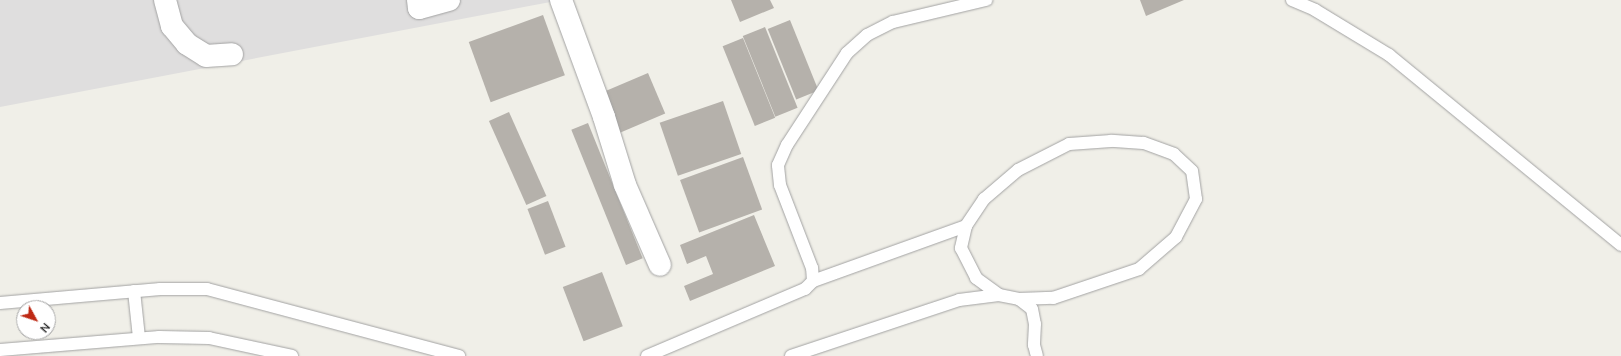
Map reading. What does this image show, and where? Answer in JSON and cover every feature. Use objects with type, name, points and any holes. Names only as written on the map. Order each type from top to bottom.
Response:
[{"type":"street","points":[[165,0],[172,26],[187,44],[206,56],[232,54]]},
{"type":"street","points":[[418,0],[419,8],[449,0]]},
{"type":"street","points":[[560,0],[604,117],[625,185],[660,265]]},
{"type":"lane","points":[[813,282],[812,268],[780,185],[778,165],[787,145],[847,52],[867,35],[893,22],[986,0]]},
{"type":"lane","points":[[1295,0],[1357,33],[1389,55],[1621,245]]},
{"type":"lane","points":[[791,356],[959,300],[999,295],[1020,299],[1053,298],[1139,269],[1176,237],[1196,199],[1192,171],[1174,154],[1143,143],[1111,141],[1069,144],[1018,170],[984,199],[966,226],[960,248],[976,278],[999,295]]},
{"type":"lane","points":[[647,356],[805,289],[813,282],[966,226]]},
{"type":"lane","points":[[0,303],[160,289],[207,289],[459,356]]},
{"type":"lane","points":[[134,291],[139,338]]},
{"type":"lane","points":[[1020,299],[1032,309],[1035,324],[1034,344],[1037,356]]},
{"type":"lane","points":[[0,350],[139,338],[209,338],[292,356]]},
{"type":"shaded area","points":[[0,0],[561,0],[0,107]]},
{"type":"building","points":[[731,0],[770,0],[774,8],[740,22]]},
{"type":"building","points":[[1140,0],[1184,0],[1146,16]]},
{"type":"building","points":[[543,15],[565,75],[491,102],[469,42]]},
{"type":"building","points":[[790,20],[818,90],[796,99],[768,29]]},
{"type":"building","points":[[765,27],[798,108],[775,117],[743,36]]},
{"type":"building","points":[[743,38],[775,118],[755,126],[723,46]]},
{"type":"building","points":[[648,73],[665,114],[616,134],[599,94]]},
{"type":"building","points":[[723,101],[741,154],[678,176],[660,123]]},
{"type":"building","points":[[509,112],[546,196],[526,205],[489,121]]},
{"type":"building","points":[[588,123],[643,258],[626,265],[571,130]]},
{"type":"building","points":[[743,157],[762,210],[699,233],[680,180]]},
{"type":"building","points":[[548,201],[566,247],[545,255],[527,209]]},
{"type":"building","points":[[754,215],[775,266],[690,301],[684,286],[713,274],[706,256],[687,264],[680,245]]},
{"type":"building","points":[[602,272],[623,326],[584,341],[563,287]]}]
